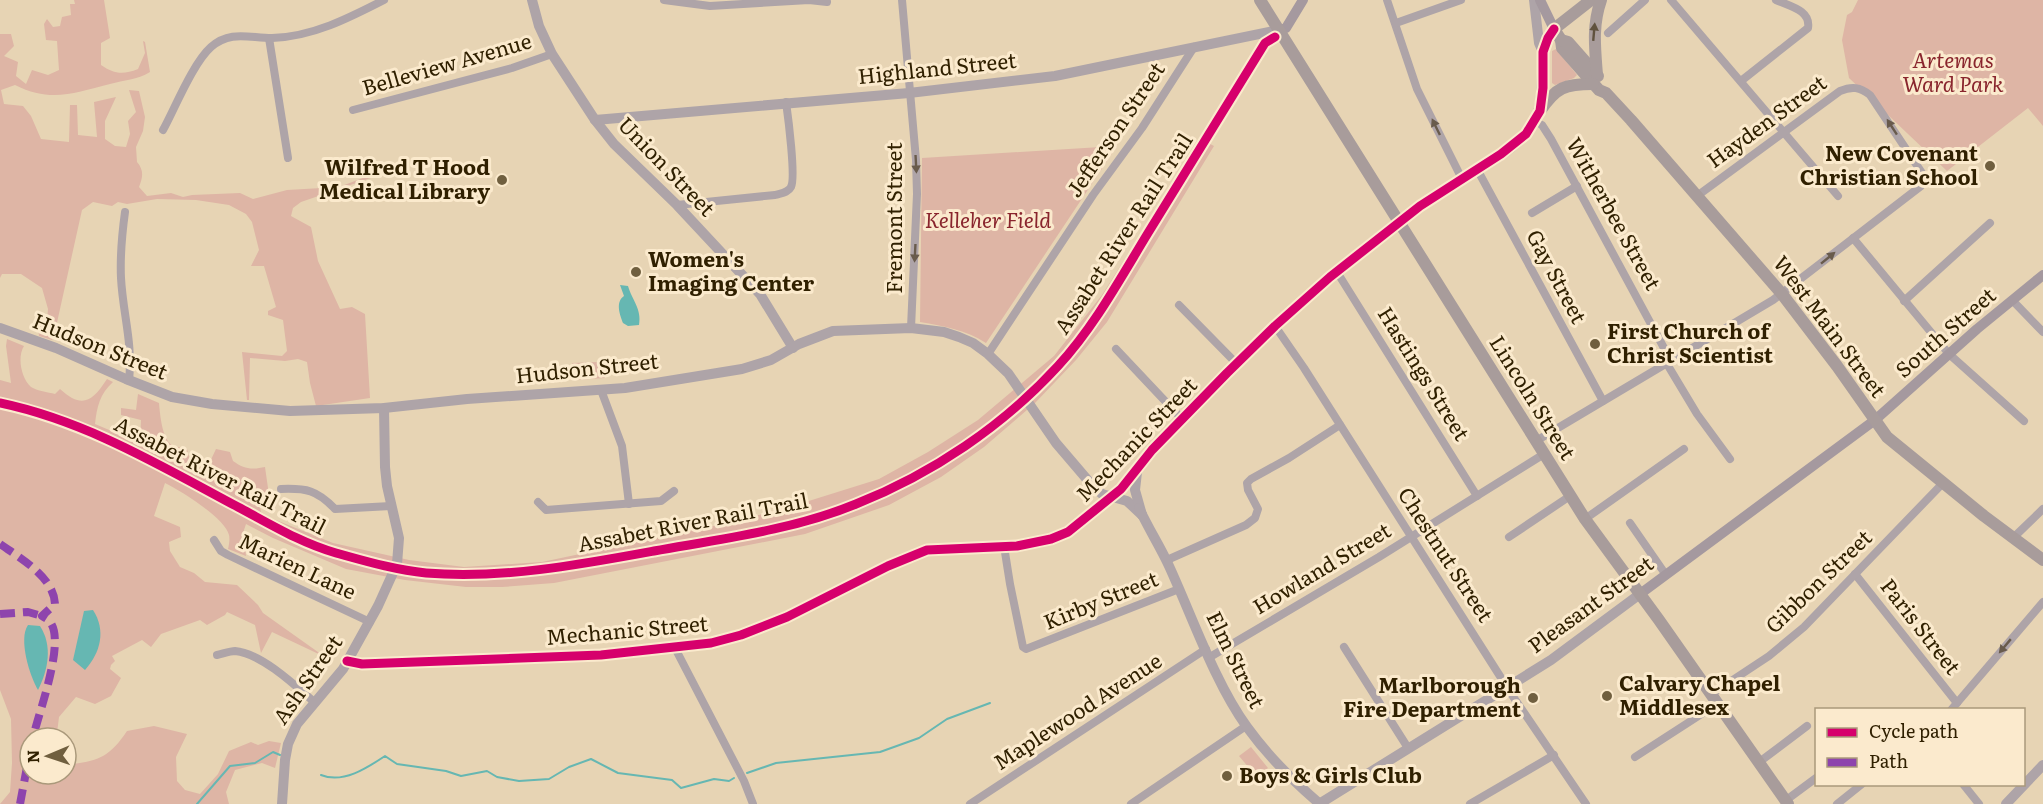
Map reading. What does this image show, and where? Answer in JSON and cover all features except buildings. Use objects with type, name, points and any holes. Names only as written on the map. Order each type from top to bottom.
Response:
[{"type":"main road","name":"Lincoln Street","points":[[1260,0],[1585,519],[1786,802]]},
{"type":"main road","points":[[1279,30],[1286,28],[1303,0]]},
{"type":"main road","name":"West Main Street","points":[[1540,0],[1561,40],[1562,48],[1595,80],[1599,90],[1606,93],[1782,294],[1894,444],[2043,560]]},
{"type":"main road","points":[[1554,29],[1591,0]]},
{"type":"main road","points":[[1537,116],[1550,96],[1557,90],[1595,80],[1593,37],[1601,0]]},
{"type":"main road","name":"South Street","points":[[1875,420],[2043,275]]},
{"type":"main road","name":"Pleasant Street","points":[[1640,594],[1875,420]]},
{"type":"street","points":[[163,130],[195,71],[211,47],[224,39],[238,34],[269,38],[313,31],[384,0]]},
{"type":"street","name":"Union Street","points":[[532,0],[539,26],[552,54],[595,120],[614,144],[678,205],[760,294],[793,348]]},
{"type":"street","points":[[664,0],[710,6],[809,0],[828,2]]},
{"type":"street","name":"Fremont Street","points":[[902,0],[917,194],[911,328]]},
{"type":"street","points":[[1388,0],[1417,88],[1462,179]]},
{"type":"street","points":[[1396,24],[1461,0]]},
{"type":"street","points":[[1534,0],[1539,43],[1543,52]]},
{"type":"street","points":[[1608,33],[1645,0]]},
{"type":"street","points":[[1671,0],[1838,196]]},
{"type":"street","points":[[1741,81],[1804,33],[1809,25],[1804,13],[1776,0]]},
{"type":"street","points":[[1537,116],[1543,88],[1543,52],[1554,29]]},
{"type":"street","name":"Highland Street","points":[[595,120],[909,93],[1055,76],[1279,30]]},
{"type":"street","points":[[269,38],[288,159]]},
{"type":"street","name":"Jefferson Street","points":[[988,354],[1093,195],[1142,128],[1194,47]]},
{"type":"street","name":"Belleview Avenue","points":[[352,110],[512,68],[552,54]]},
{"type":"street","name":"Hayden Street","points":[[1697,196],[1840,91],[1849,88],[1862,89],[1880,107],[1924,176],[1921,186],[1853,238]]},
{"type":"street","points":[[678,205],[775,195],[790,189],[793,183],[786,102]]},
{"type":"street","name":"Mechanic Street","points":[[347,662],[362,664],[595,656],[711,643],[757,630],[816,604],[888,566],[927,550],[1033,543],[1068,532],[1122,489],[1142,462],[1182,419],[1275,326],[1336,272],[1420,206],[1516,143],[1526,134],[1537,116]]},
{"type":"street","name":"Witherbee Street","points":[[1537,116],[1577,186],[1697,414],[1730,459]]},
{"type":"street","name":"Gay Street","points":[[1478,169],[1603,401]]},
{"type":"street","points":[[1532,213],[1577,186]]},
{"type":"street","points":[[125,213],[121,245],[121,279],[132,359],[129,381]]},
{"type":"street","points":[[1904,301],[1990,223]]},
{"type":"street","points":[[1536,441],[1782,294],[1853,238],[1949,354],[2024,421]]},
{"type":"street","name":"Hastings Street","points":[[1336,272],[1477,496]]},
{"type":"street","points":[[2012,300],[2043,332]]},
{"type":"street","points":[[1179,305],[1237,364]]},
{"type":"street","name":"Chestnut Street","points":[[1275,326],[1586,804]]},
{"type":"street","name":"Hudson Street","points":[[0,328],[56,348],[129,381],[172,397],[262,409],[308,412],[625,388],[742,369],[771,360],[815,337],[834,331],[911,328],[951,334],[973,343],[1008,374],[1077,469],[1102,494],[1110,497]]},
{"type":"street","points":[[1116,349],[1182,419]]},
{"type":"street","points":[[601,390],[622,446],[628,504]]},
{"type":"street","name":"Ash Street","points":[[282,804],[283,774],[288,744],[297,724],[314,702],[327,690],[347,662],[370,622],[394,573],[398,559],[399,538],[385,467],[384,408]]},
{"type":"street","points":[[1167,561],[1245,525],[1255,518],[1258,509],[1248,490],[1247,483],[1340,425]]},
{"type":"street","points":[[1585,519],[1684,449]]},
{"type":"street","name":"Howland Street","points":[[1208,653],[1411,537],[1544,454]]},
{"type":"street","name":"Elm Street","points":[[1142,462],[1137,473],[1135,490],[1142,515]]},
{"type":"street","name":"Gibbon Street","points":[[1635,757],[1713,700],[1804,627],[1942,483]]},
{"type":"street","points":[[280,489],[301,488],[322,495],[335,509],[392,506]]},
{"type":"street","name":"Elm Street","points":[[1122,489],[1131,495],[1167,561],[1226,693],[1246,726],[1293,780],[1320,804]]},
{"type":"street","points":[[538,502],[546,510],[628,504],[661,501],[674,492]]},
{"type":"street","points":[[1509,537],[1570,496]]},
{"type":"street","name":"Elm Street","points":[[1110,497],[1123,498],[1142,515]]},
{"type":"street","points":[[2013,538],[2043,508]]},
{"type":"street","points":[[1630,523],[1666,575]]},
{"type":"street","name":"Marien Lane","points":[[214,540],[221,551],[228,555],[370,622]]},
{"type":"street","name":"Kirby Street","points":[[1004,546],[1023,647],[1026,649],[1179,589]]},
{"type":"street","name":"Paris Street","points":[[1855,574],[1954,706]]},
{"type":"street","name":"Pleasant Street","points":[[1320,804],[1551,660],[1640,594]]},
{"type":"street","points":[[1954,706],[2043,602]]},
{"type":"street","points":[[1344,647],[1408,748]]},
{"type":"street","points":[[675,648],[753,804]]},
{"type":"street","points":[[217,654],[236,651],[271,666],[287,677],[314,702]]},
{"type":"street","name":"Maplewood Avenue","points":[[970,804],[985,800],[1208,653]]},
{"type":"street","points":[[1131,804],[1246,726]]},
{"type":"street","points":[[1758,763],[1807,726]]},
{"type":"street","points":[[1470,804],[1554,755]]},
{"type":"street","points":[[2025,784],[2043,765]]},
{"type":"street","points":[[1786,802],[1815,779]]},
{"type":"street","points":[[1838,804],[1860,786]]},
{"type":"street","points":[[1965,786],[1979,804]]},
{"type":"street","points":[[2006,804],[2023,786]]},
{"type":"green space","points":[[74,0],[104,0],[110,38],[101,43],[101,65],[119,73],[138,69],[145,53],[143,41],[150,72],[135,78],[62,95],[40,94],[15,85],[1,90],[4,104],[23,106],[31,116],[41,139],[69,142],[70,105],[77,105],[78,135],[97,137],[94,102],[116,97],[105,121],[105,139],[115,146],[126,147],[130,134],[128,121],[136,112],[129,90],[139,91],[145,117],[143,131],[136,147],[137,162],[142,174],[139,187],[147,196],[171,193],[183,197],[240,193],[253,199],[287,190],[339,187],[392,167],[394,170],[301,202],[293,208],[291,216],[311,227],[318,261],[340,309],[352,307],[365,314],[370,398],[316,406],[307,362],[298,359],[285,361],[250,358],[249,400],[247,400],[242,352],[282,356],[287,351],[283,320],[268,315],[268,311],[276,307],[264,266],[251,266],[259,250],[252,222],[246,214],[229,205],[196,200],[157,199],[127,204],[118,202],[112,206],[93,202],[82,210],[54,336],[52,340],[39,336],[38,324],[47,320],[48,309],[42,288],[21,274],[2,274],[0,278],[0,34],[11,34],[14,46],[4,56],[18,62],[16,76],[26,84],[32,70],[48,75],[59,70],[57,41],[46,40],[44,24],[47,19],[53,27],[60,26],[62,17],[71,15],[70,4],[75,4]]},
{"type":"green space","name":"Artemas Ward Park","points":[[1858,0],[2043,0],[2043,126],[2028,108],[1947,171],[1849,78],[1842,40],[1847,15],[1852,12]]},
{"type":"green space","points":[[1556,49],[1577,75],[1555,85],[1552,83],[1552,51]]},
{"type":"green space","points":[[1201,139],[1214,146],[1107,322],[1076,360],[1035,403],[984,447],[941,477],[889,505],[805,534],[554,583],[466,587],[405,580],[346,569],[246,524],[243,533],[246,556],[228,549],[229,535],[220,521],[191,498],[165,483],[154,516],[180,527],[181,537],[169,542],[170,551],[180,567],[194,573],[205,582],[237,585],[263,613],[325,657],[272,632],[261,653],[255,625],[227,612],[207,625],[200,620],[161,634],[151,647],[142,640],[112,656],[115,661],[110,669],[121,678],[111,696],[95,704],[76,697],[59,717],[58,726],[18,726],[18,786],[78,786],[78,763],[102,757],[121,740],[127,731],[154,726],[187,734],[176,757],[177,781],[185,790],[200,794],[218,774],[229,751],[251,742],[258,745],[269,741],[281,743],[275,768],[262,763],[235,770],[226,792],[229,804],[0,804],[10,792],[12,763],[11,719],[0,690],[0,380],[11,383],[7,339],[24,346],[21,367],[25,378],[33,388],[55,394],[60,389],[81,401],[91,398],[107,379],[113,382],[100,401],[95,424],[140,443],[141,420],[121,415],[121,408],[136,410],[138,394],[159,403],[162,426],[169,442],[174,446],[187,449],[189,457],[198,467],[207,468],[216,449],[230,452],[233,461],[244,467],[252,469],[265,467],[270,502],[260,507],[261,512],[271,518],[333,543],[409,560],[464,567],[542,562],[713,526],[780,510],[879,479],[928,452],[978,420],[1054,356],[1102,295]]},
{"type":"green space","name":"Kelleher Field","points":[[1117,146],[986,343],[963,332],[920,322],[922,158]]},
{"type":"green space","points":[[599,362],[599,370],[604,370],[605,378],[573,380],[572,363]]},
{"type":"green space","points":[[1251,747],[1268,768],[1259,775],[1255,775],[1239,756]]},
{"type":"water","points":[[620,285],[628,286],[638,309],[639,325],[628,326],[623,323],[619,305],[624,296]]},
{"type":"water","points":[[93,610],[99,625],[100,641],[95,656],[85,670],[73,660],[84,611]]},
{"type":"water","points":[[28,625],[40,626],[47,642],[48,658],[38,690],[25,648],[25,631]]},
{"type":"waterway","points":[[747,773],[776,763],[880,752],[919,738],[947,719],[990,703]]},
{"type":"waterway","points":[[197,804],[230,766],[255,763],[273,752],[280,755]]},
{"type":"waterway","points":[[321,775],[338,778],[346,776],[363,770],[385,756],[397,764],[446,771],[461,776],[487,771],[497,777],[519,781],[549,779],[569,767],[591,759],[618,773],[672,780],[681,788],[714,779],[729,781],[734,778]]},
{"type":"marked path","points":[[0,544],[35,569],[49,585],[55,604],[42,616],[50,622],[55,645],[36,726]]},
{"type":"marked path","points":[[0,614],[28,612],[42,616]]},
{"type":"marked path","points":[[20,804],[23,786]]},
{"type":"cycle path","points":[[347,661],[362,664],[601,655],[711,643],[741,635],[787,617],[888,566],[927,550],[1017,546],[1051,539],[1068,532],[1121,489],[1152,450],[1227,373],[1330,277],[1420,206],[1501,154],[1526,134],[1540,111],[1543,88],[1543,52],[1554,29]]},
{"type":"cycle path","name":"Assabet River Rail Trail","points":[[0,403],[63,421],[122,446],[310,544],[369,562],[414,572],[483,574],[540,570],[731,538],[807,521],[884,492],[939,463],[990,428],[1037,388],[1071,351],[1106,302],[1265,43],[1275,37]]},
{"type":"place","name":"New Covenant Christian School","points":[[1990,166]]},
{"type":"place","name":"Wilfred T Hood Medical Library","points":[[502,180]]},
{"type":"place","name":"Women's Imaging Center","points":[[636,272]]},
{"type":"place","name":"First Church of Christ Scientist","points":[[1595,344]]},
{"type":"place","name":"Calvary Chapel Middlesex","points":[[1607,696]]},
{"type":"place","name":"Marlborough Fire Department","points":[[1533,698]]},
{"type":"place","name":"Boys & Girls Club","points":[[1227,776]]}]
